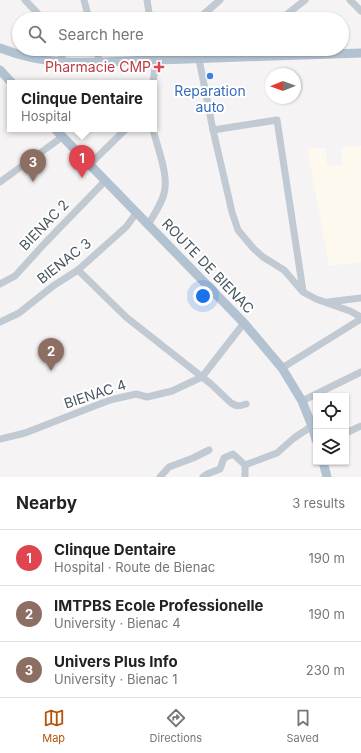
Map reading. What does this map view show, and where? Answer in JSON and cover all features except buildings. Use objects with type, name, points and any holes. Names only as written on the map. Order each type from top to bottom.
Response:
[{"type":"main road","points":[[0,48],[12,51]]},
{"type":"main road","points":[[349,53],[361,53]]},
{"type":"main road","points":[[30,56],[48,61],[64,63],[199,59],[221,56]]},
{"type":"main road","points":[[1,73],[9,80]]},
{"type":"main road","name":"ROUTE DE BIENAC","points":[[58,132],[244,323],[282,368],[302,401],[313,430]]},
{"type":"main road","points":[[323,465],[327,477]]},
{"type":"street","points":[[25,0],[36,12]]},
{"type":"street","points":[[84,0],[87,12]]},
{"type":"street","points":[[147,0],[149,12]]},
{"type":"street","points":[[206,12],[220,0]]},
{"type":"street","points":[[289,12],[304,0]]},
{"type":"street","points":[[350,0],[361,11]]},
{"type":"street","points":[[62,56],[64,63]]},
{"type":"street","points":[[98,56],[100,63]]},
{"type":"street","points":[[153,80],[156,56]]},
{"type":"street","points":[[156,60],[159,56]]},
{"type":"street","points":[[199,59],[213,130],[232,212],[238,230],[245,240],[263,256],[284,270],[303,292],[326,303],[350,311],[361,318],[282,368]]},
{"type":"street","points":[[213,130],[277,120],[303,292]]},
{"type":"street","points":[[89,165],[123,132]]},
{"type":"street","points":[[148,225],[165,189],[165,178],[154,132]]},
{"type":"street","points":[[0,182],[62,137]]},
{"type":"street","name":"BIENAC 2","points":[[0,284],[15,276],[105,181]]},
{"type":"street","name":"BIENAC 3","points":[[0,322],[19,313],[53,286],[78,270],[126,227],[137,212]]},
{"type":"street","points":[[78,270],[126,317],[202,377],[235,406],[246,404]]},
{"type":"street","points":[[326,303],[361,298]]},
{"type":"street","name":"BIENAC 4","points":[[0,439],[25,433],[110,400],[136,394],[147,397],[172,391],[202,377],[244,323]]},
{"type":"street","points":[[302,401],[361,372]]},
{"type":"street","points":[[245,465],[277,453],[294,438],[312,426]]},
{"type":"street","points":[[349,432],[361,426]]},
{"type":"street","points":[[160,477],[169,467],[209,450]]},
{"type":"street","points":[[203,477],[220,469],[224,458],[233,454],[245,465],[245,477]]},
{"type":"shaded area","points":[[361,146],[361,262],[329,266],[307,148],[326,148],[327,165],[342,165],[342,147]]},
{"type":"place","name":"Pharmacie CMP","points":[[159,67]]},
{"type":"place","name":"Reparation auto","points":[[210,76]]},
{"type":"place","name":"Clinque Dentaire","points":[[82,178]]},
{"type":"place","name":"Univers Plus Info","points":[[33,182]]},
{"type":"place","name":"IMTPBS Ecole Professionelle","points":[[51,371]]}]
